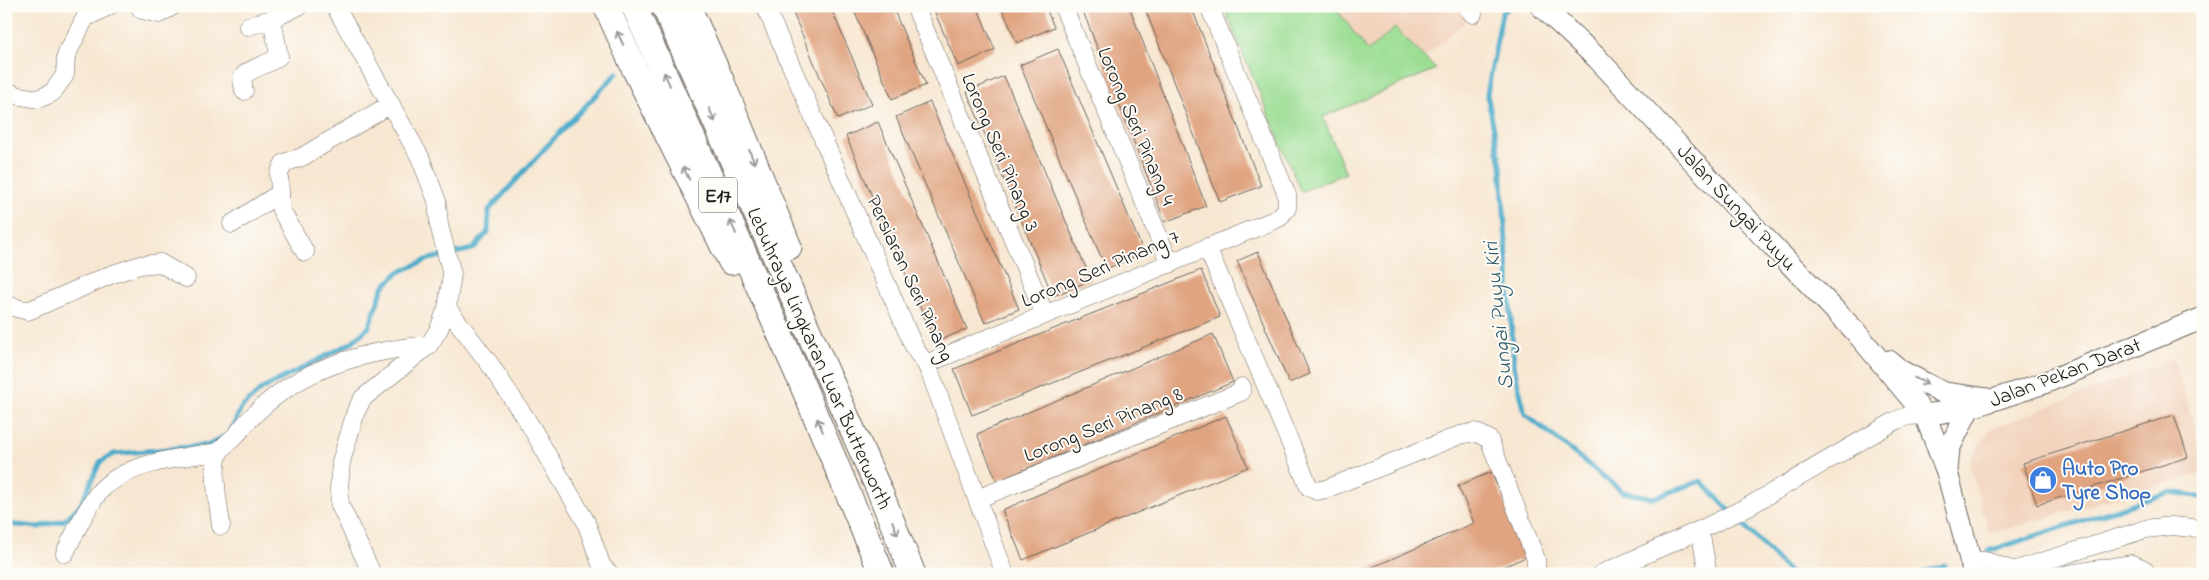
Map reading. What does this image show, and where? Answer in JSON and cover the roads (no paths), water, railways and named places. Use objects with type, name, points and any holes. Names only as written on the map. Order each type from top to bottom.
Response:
[{"type":"highway","points":[[606,6],[635,70],[756,313],[802,384]]},
{"type":"highway","name":"Lebuhraya Lingkaran Luar Butterworth","points":[[634,6],[802,384],[882,574]]},
{"type":"highway","name":"Lebuhraya Lingkaran Luar Butterworth","points":[[664,6],[880,492],[913,574]]},
{"type":"highway","points":[[688,6],[721,80],[802,280],[826,372]]},
{"type":"main road","name":"Jalan Sungai Puyu","points":[[1542,6],[1597,58],[1760,233],[1855,331],[1925,415],[1947,472],[1973,568]]},
{"type":"main road","name":"Jalan Pekan Darat","points":[[1925,415],[1969,408],[2044,383],[2203,318]]},
{"type":"main road","points":[[1855,331],[1901,371],[1944,392],[1992,400]]},
{"type":"main road","points":[[1947,472],[1949,449],[1969,408]]},
{"type":"street","points":[[6,90],[15,95],[38,99],[52,93],[65,75],[66,56],[86,12],[109,6]]},
{"type":"street","points":[[139,6],[142,10],[159,14],[173,6]]},
{"type":"street","points":[[248,26],[272,19],[299,6]]},
{"type":"street","points":[[335,6],[391,104],[431,180],[437,201],[441,234],[452,274],[447,308],[439,328],[429,345],[363,398],[356,411],[341,462],[340,505],[372,574]]},
{"type":"street","name":"Persiaran Seri Pinang","points":[[765,6],[915,349],[926,364],[953,428],[1005,574]]},
{"type":"street","name":"Lorong Seri Pinang 3","points":[[915,6],[1045,315]]},
{"type":"street","name":"Lorong Seri Pinang 4","points":[[1063,6],[1170,264]]},
{"type":"street","name":"Lorong Seri Pinang 7","points":[[926,364],[1279,218],[1286,208],[1287,195],[1209,6]]},
{"type":"street","points":[[244,91],[242,78],[245,73],[271,63],[279,56],[272,19]]},
{"type":"street","points":[[305,252],[281,210],[279,174],[284,163],[302,157],[391,104]]},
{"type":"street","points":[[232,224],[280,193]]},
{"type":"street","points":[[1207,248],[1309,487],[1317,491],[1326,489],[1460,435],[1475,432],[1489,439],[1536,559],[1536,571],[1531,574]]},
{"type":"street","points":[[6,306],[28,310],[110,275],[140,265],[160,263],[186,278]]},
{"type":"street","points":[[447,308],[489,363],[530,425],[581,514],[602,567],[610,574]]},
{"type":"street","points":[[65,553],[78,526],[102,489],[134,469],[177,458],[219,452],[234,438],[253,413],[294,382],[342,361],[390,349],[429,345]]},
{"type":"street","name":"Lorong Seri Pinang 8","points":[[977,499],[1241,392],[1242,387]]},
{"type":"street","points":[[1601,574],[1749,506],[1895,421],[1908,416],[1925,415]]},
{"type":"street","points":[[219,452],[216,478],[221,526]]},
{"type":"street","points":[[1973,568],[1988,560],[2005,569],[2016,572],[2146,529],[2172,526],[2203,530]]},
{"type":"street","points":[[1704,528],[1708,574]]},
{"type":"street","points":[[2068,574],[2132,564],[2144,569],[2146,574]]},
{"type":"waterway","name":"Sungai Puyu Kiri","points":[[1511,6],[1502,13],[1487,94],[1501,165],[1514,366],[1525,414],[1623,492],[1653,498],[1701,481],[1791,574]]},
{"type":"waterway","points":[[231,431],[241,408],[262,389],[351,343],[369,327],[383,287],[399,272],[429,259],[473,249],[488,232],[489,210],[617,73]]},
{"type":"waterway","points":[[6,524],[38,527],[65,520],[81,504],[100,462],[114,454],[209,445],[223,437]]},
{"type":"waterway","points":[[1989,551],[2170,492],[2203,497]]},
{"type":"waterway","points":[[1919,574],[1945,565]]},
{"type":"place","name":"Auto Pro Tyre Shop","points":[[2043,480]]}]
